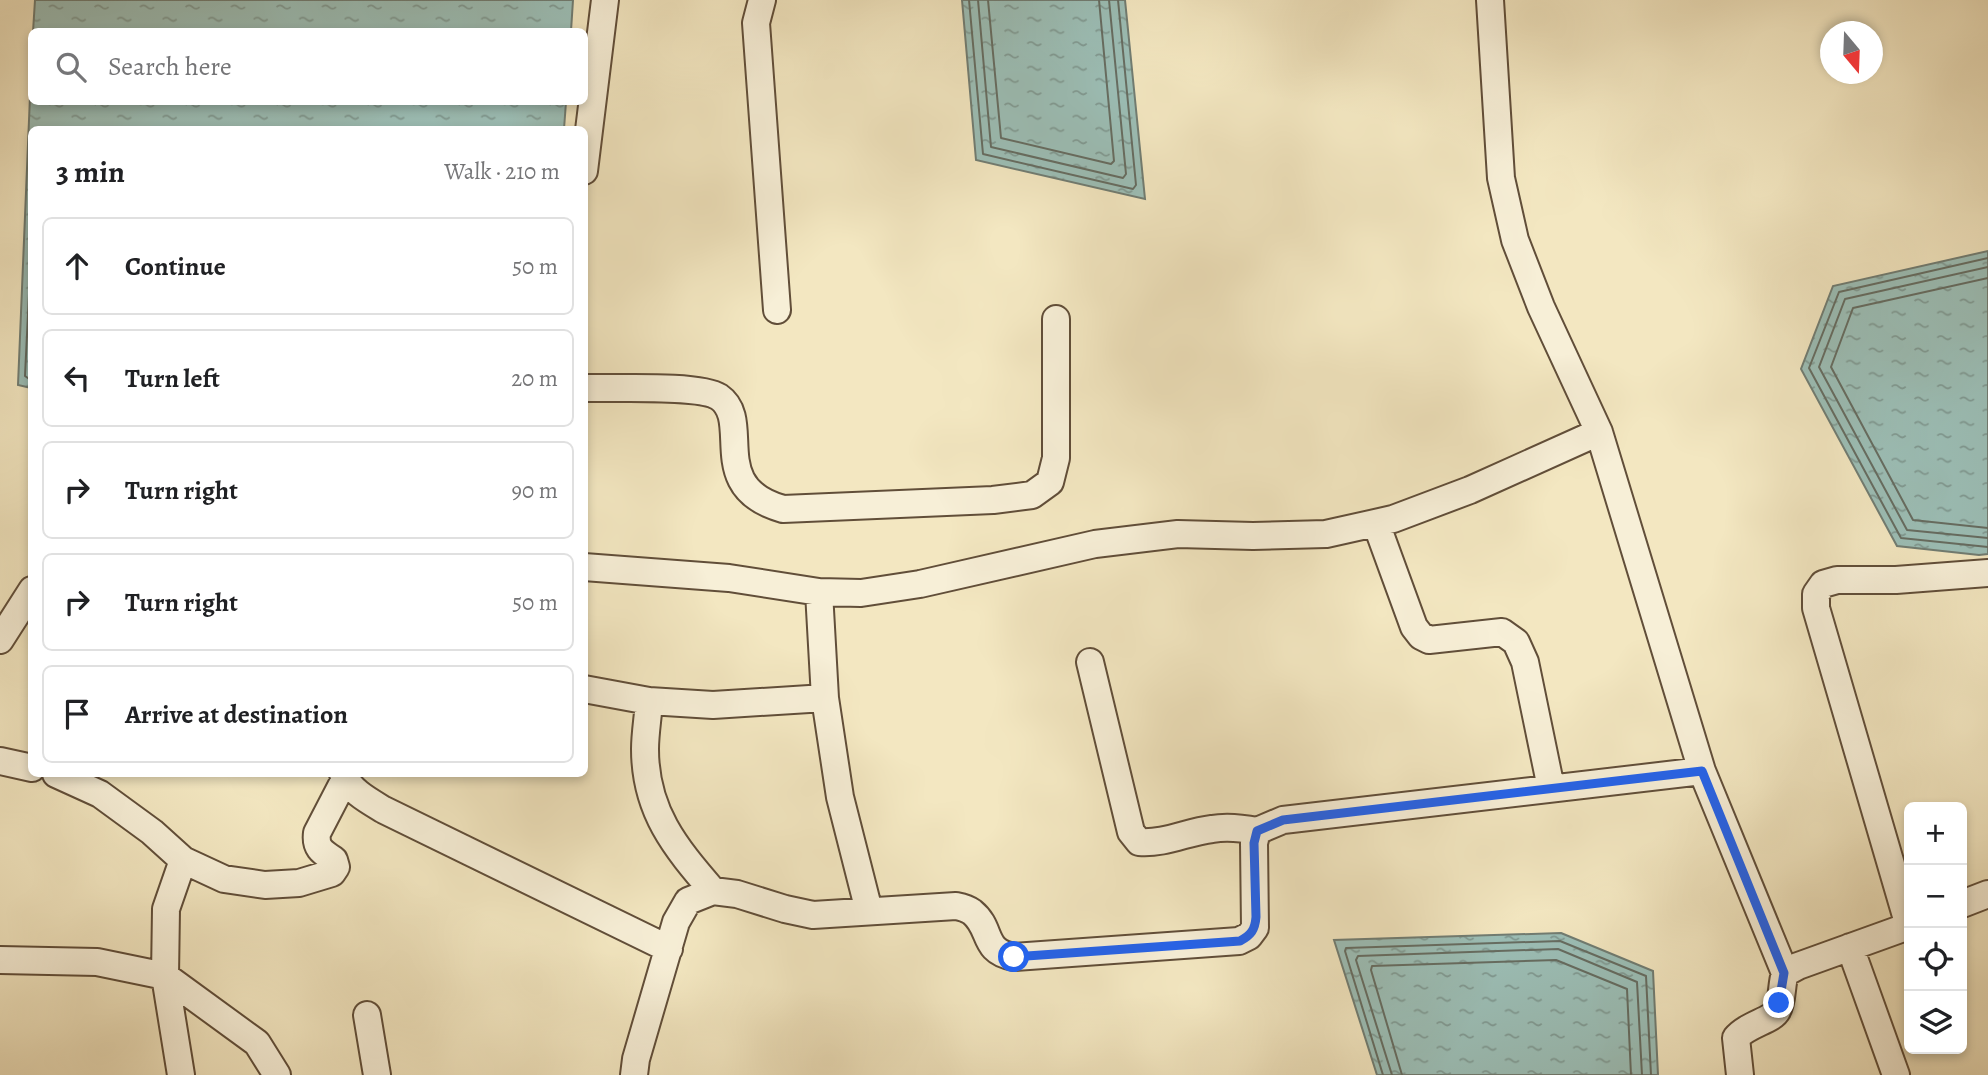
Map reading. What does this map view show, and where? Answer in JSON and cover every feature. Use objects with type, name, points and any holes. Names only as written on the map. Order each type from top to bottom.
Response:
[{"type":"street","points":[[588,140],[606,0]]},
{"type":"street","points":[[762,0],[756,23],[777,310]]},
{"type":"street","points":[[1490,0],[1501,178],[1515,240],[1541,307],[1599,432],[1702,771],[1784,973],[1778,1011],[1742,1030],[1736,1038],[1740,1075]]},
{"type":"street","points":[[588,388],[698,390],[719,397],[728,408],[737,468],[744,487],[764,503],[783,509],[993,500],[1032,495],[1050,482],[1056,458],[1056,319]]},
{"type":"street","points":[[588,567],[729,578],[819,592],[861,593],[920,584],[1107,543],[1178,534],[1253,537],[1326,534],[1393,519],[1470,490],[1599,432]]},
{"type":"street","points":[[1376,523],[1414,627],[1421,636],[1429,640],[1502,632],[1517,642],[1524,662],[1551,788]]},
{"type":"street","points":[[1784,973],[1909,926],[1816,608],[1816,594],[1823,584],[1838,580],[1896,580],[1988,573]]},
{"type":"street","points":[[819,592],[825,698],[840,797],[869,912]]},
{"type":"street","points":[[0,640],[28,596]]},
{"type":"street","points":[[1090,662],[1131,832],[1139,842],[1153,843],[1210,829],[1233,827],[1257,831],[1283,820],[1702,771]]},
{"type":"street","points":[[588,690],[649,701],[713,705],[825,698]]},
{"type":"street","points":[[649,701],[645,750],[648,788],[660,822],[680,853],[713,891]]},
{"type":"street","points":[[0,761],[28,767]]},
{"type":"street","points":[[63,777],[100,794],[152,832],[183,860],[224,879],[265,885],[299,883],[332,873],[336,867],[334,859],[320,850],[316,842],[317,833],[344,777]]},
{"type":"street","points":[[345,777],[361,796],[384,810],[669,949]]},
{"type":"street","points":[[634,1075],[636,1059],[676,922],[688,901],[713,891],[737,894],[813,915],[956,906],[971,911],[981,923],[989,944],[1000,955],[1014,957],[1240,941],[1249,936],[1255,928],[1254,843],[1257,831]]},
{"type":"street","points":[[181,1075],[165,976],[166,909],[183,860]]},
{"type":"street","points":[[1967,902],[1988,894]]},
{"type":"street","points":[[1850,947],[1896,1075]]},
{"type":"street","points":[[0,960],[97,962],[165,976],[257,1043],[277,1075]]},
{"type":"street","points":[[367,1015],[377,1075]]},
{"type":"water","points":[[35,0],[573,0],[571,28],[33,28]]},
{"type":"water","points":[[962,0],[1125,0],[1145,199],[976,160]]},
{"type":"water","points":[[30,105],[566,105],[564,126],[29,126]]},
{"type":"water","points":[[28,144],[28,387],[18,385]]},
{"type":"water","points":[[1988,251],[1988,554],[1897,546],[1801,369],[1833,286]]},
{"type":"water","points":[[1561,933],[1653,971],[1658,1075],[1377,1075],[1334,940]]},
{"type":"route","points":[[1014,957],[1240,941],[1249,936],[1255,928],[1254,843],[1257,831],[1283,820],[1702,771],[1784,973],[1779,1003]]}]
